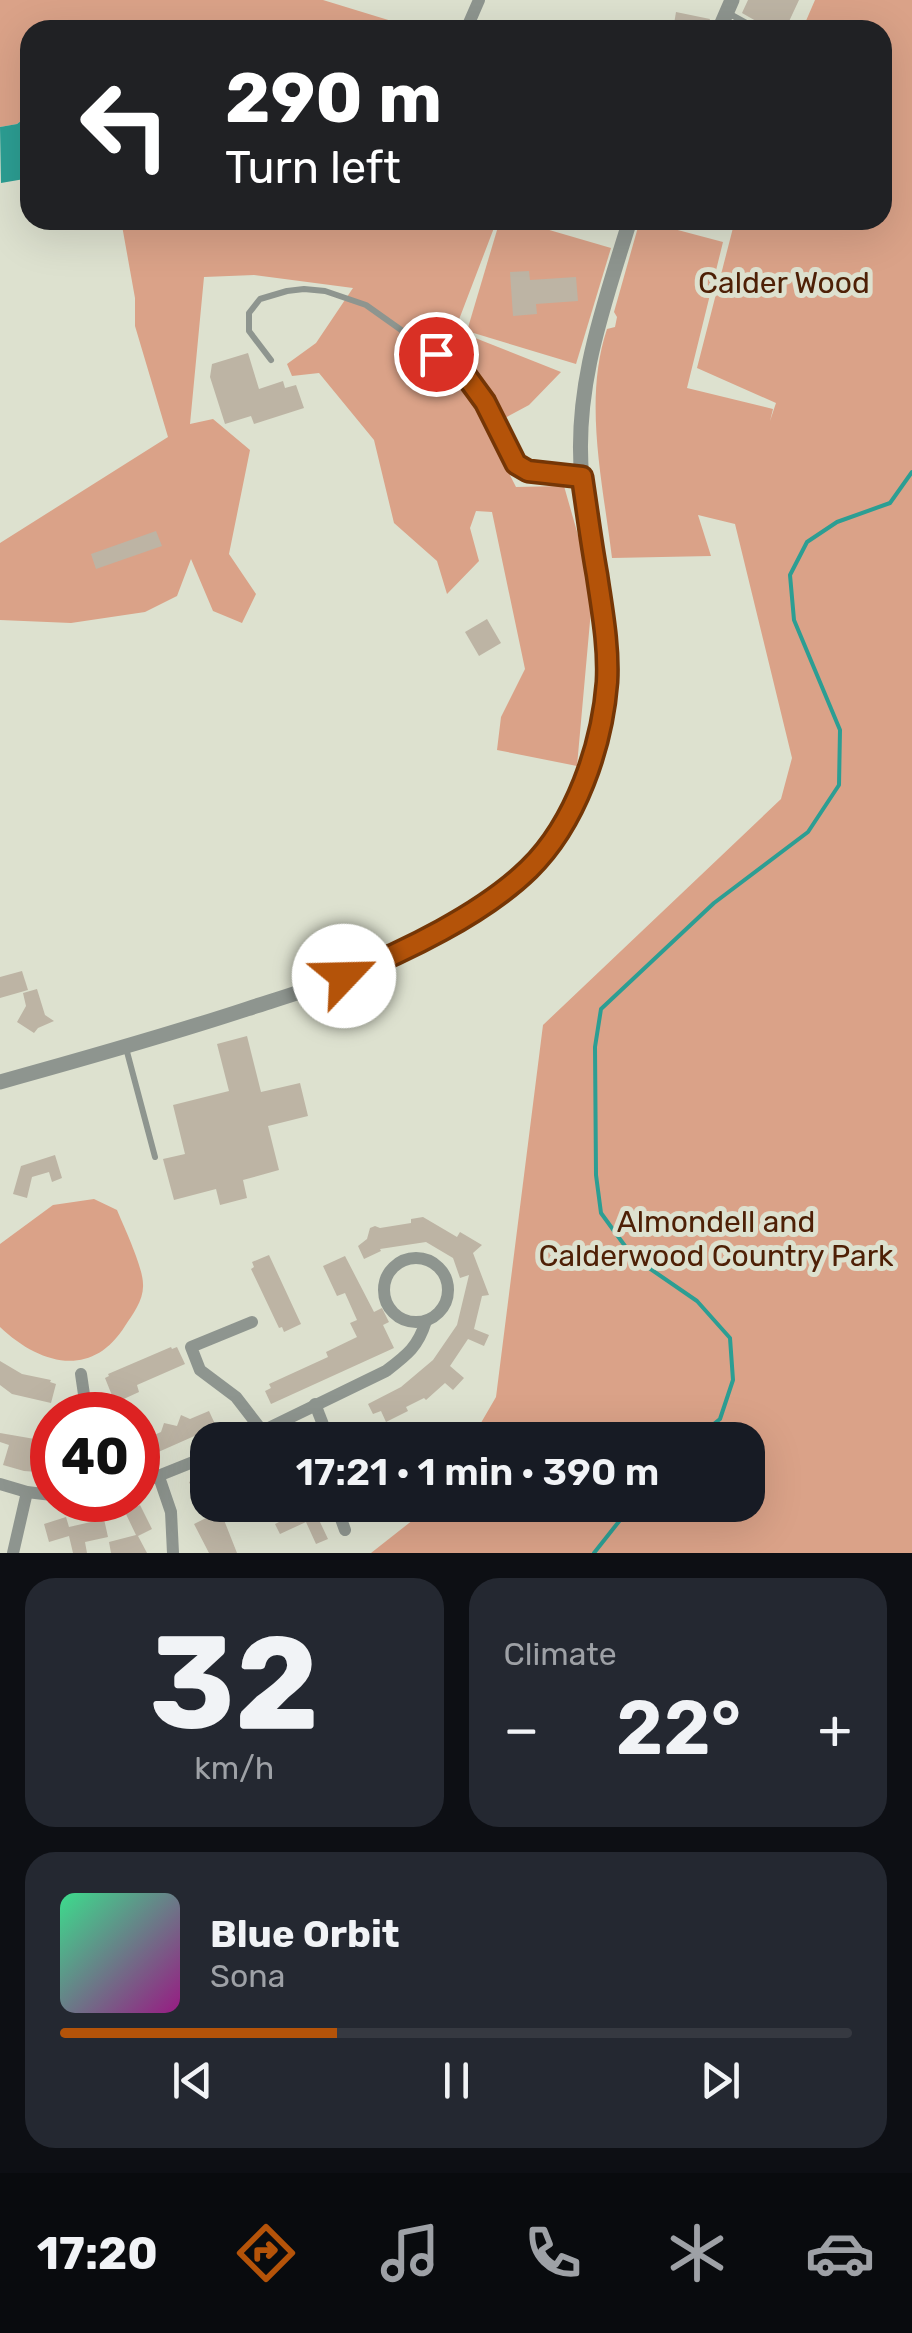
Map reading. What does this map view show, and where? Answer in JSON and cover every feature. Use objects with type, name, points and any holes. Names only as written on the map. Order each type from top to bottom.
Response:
[{"type":"street","points":[[0,1082],[313,988],[375,963],[495,896],[529,868],[557,835],[585,778],[597,740],[607,682],[605,626],[582,477],[582,404],[588,365],[627,230]]},
{"type":"street","points":[[282,1422],[386,1371],[406,1356],[421,1338],[426,1321],[444,1308],[448,1286],[439,1267],[418,1257],[405,1259],[386,1278],[384,1296],[395,1315],[408,1322],[426,1321]]},
{"type":"street","points":[[252,1322],[191,1347],[200,1370],[236,1397],[255,1422]]},
{"type":"street","points":[[81,1374],[84,1392]]},
{"type":"street","points":[[315,1404],[322,1422]]},
{"type":"street","points":[[160,1477],[190,1464]]},
{"type":"street","points":[[160,1480],[170,1512],[173,1553]]},
{"type":"street","points":[[0,1484],[28,1492],[12,1553]]},
{"type":"street","points":[[342,1522],[345,1530]]},
{"type":"lane","points":[[271,360],[249,330],[249,313],[260,300],[304,289],[324,291],[366,305],[466,376],[485,402],[516,464],[528,471],[582,477]]},
{"type":"lane","points":[[126,1046],[155,1157]]},
{"type":"green space","points":[[0,0],[323,0],[388,20],[20,20],[20,122],[0,127]]},
{"type":"green space","name":"Almondell and Calderwood Country Park","points":[[815,0],[912,0],[912,1553],[371,1553],[410,1522],[765,1522],[765,1422],[481,1422],[496,1397],[543,1025],[781,799],[792,758],[735,524],[698,515],[711,556],[612,558],[596,413],[596,385],[607,329],[615,327],[614,312],[637,230],[678,230],[723,242],[687,388],[773,409],[770,421],[776,403],[697,368],[732,230],[892,230],[892,20],[806,20]]},
{"type":"green space","points":[[123,230],[493,230],[455,330],[561,372],[529,405],[486,428],[516,487],[564,486],[593,588],[577,766],[497,750],[501,717],[525,669],[492,512],[476,511],[470,528],[479,561],[447,594],[437,561],[394,523],[374,440],[319,373],[292,376],[287,364],[316,343],[353,288],[254,275],[204,277],[190,424],[213,419],[250,450],[229,554],[256,594],[242,623],[213,611],[191,559],[177,596],[145,612],[71,623],[0,620],[0,543],[168,437],[135,326],[135,298]]},
{"type":"green space","points":[[497,230],[549,230],[611,248],[576,364],[467,331]]},
{"type":"green space","points":[[94,1199],[117,1210],[140,1268],[142,1296],[112,1343],[97,1354],[65,1361],[32,1350],[0,1327],[0,1244],[53,1205]]},
{"type":"water","points":[[20,122],[20,180],[1,183],[0,127]]},
{"type":"building","points":[[748,0],[799,0],[790,20],[754,20],[742,13]]},
{"type":"building","points":[[676,12],[710,19],[710,20],[675,20]]},
{"type":"building","points":[[529,271],[530,280],[576,277],[578,301],[536,304],[537,314],[513,316],[510,272]]},
{"type":"building","points":[[248,353],[259,389],[283,381],[285,388],[296,385],[304,408],[254,424],[251,416],[225,424],[210,377],[212,364]]},
{"type":"building","points":[[156,531],[162,546],[96,569],[91,554]]},
{"type":"building","points":[[487,619],[501,643],[479,656],[465,632]]},
{"type":"building","points":[[22,971],[28,990],[0,998],[0,977]]},
{"type":"building","points":[[37,989],[45,1015],[54,1021],[34,1033],[17,1022],[26,1006],[23,993]]},
{"type":"building","points":[[247,1036],[261,1092],[300,1083],[308,1116],[268,1126],[279,1170],[243,1180],[247,1198],[220,1205],[216,1189],[174,1200],[163,1159],[185,1154],[173,1105],[229,1091],[217,1044]]},
{"type":"building","points":[[55,1155],[62,1178],[52,1182],[49,1172],[32,1177],[27,1198],[13,1194],[21,1166]]},
{"type":"building","points":[[423,1217],[457,1237],[460,1232],[482,1245],[473,1253],[489,1295],[482,1296],[474,1329],[489,1335],[484,1346],[468,1339],[450,1366],[464,1378],[453,1390],[445,1383],[426,1400],[406,1407],[408,1411],[386,1422],[381,1411],[373,1414],[368,1404],[401,1387],[433,1360],[457,1325],[469,1275],[460,1278],[453,1258],[426,1242],[380,1249],[364,1259],[358,1246],[367,1239],[370,1228],[411,1223],[411,1219]]},
{"type":"building","points":[[269,1255],[301,1324],[284,1332],[251,1269],[252,1262]]},
{"type":"building","points":[[345,1256],[374,1312],[382,1308],[389,1322],[383,1325],[394,1348],[271,1404],[265,1391],[271,1388],[269,1384],[328,1357],[326,1352],[357,1337],[350,1323],[357,1320],[345,1293],[337,1296],[323,1266]]},
{"type":"building","points":[[171,1347],[177,1347],[185,1364],[137,1385],[139,1392],[111,1392],[105,1378]]},
{"type":"building","points":[[0,1361],[22,1374],[56,1384],[54,1392],[30,1392],[30,1398],[12,1394],[0,1385]]},
{"type":"building","points":[[209,1411],[214,1422],[190,1422],[190,1438],[160,1451],[164,1423],[177,1426],[181,1415],[190,1419]]},
{"type":"building","points":[[0,1433],[30,1438],[30,1471],[3,1465],[9,1445],[0,1442]]},
{"type":"building","points":[[68,1522],[69,1527],[105,1522],[108,1537],[85,1542],[87,1553],[73,1553],[69,1536],[49,1542],[44,1524]]},
{"type":"building","points":[[130,1522],[148,1522],[152,1529],[138,1536],[147,1553],[111,1553],[109,1542],[136,1535]]},
{"type":"building","points":[[225,1522],[237,1553],[209,1553],[194,1524]]},
{"type":"building","points":[[279,1522],[306,1522],[280,1534],[275,1524]]},
{"type":"building","points":[[306,1522],[320,1522],[328,1539],[316,1544]]},
{"type":"waterway","points":[[716,1422],[733,1380],[730,1338],[697,1301],[633,1257],[601,1213],[596,1175],[595,1047],[601,1009],[714,903],[808,832],[839,785],[840,730],[794,620],[790,575],[807,542],[837,522],[890,503],[912,472]]},
{"type":"waterway","points":[[594,1553],[619,1522]]},
{"type":"route","points":[[344,976],[456,921],[529,868],[557,835],[578,796],[597,740],[607,682],[605,626],[582,477],[528,471],[516,464],[485,402],[466,376],[436,354]]},
{"type":"park label","name":"Calder Wood","points":[[784,283]]}]
